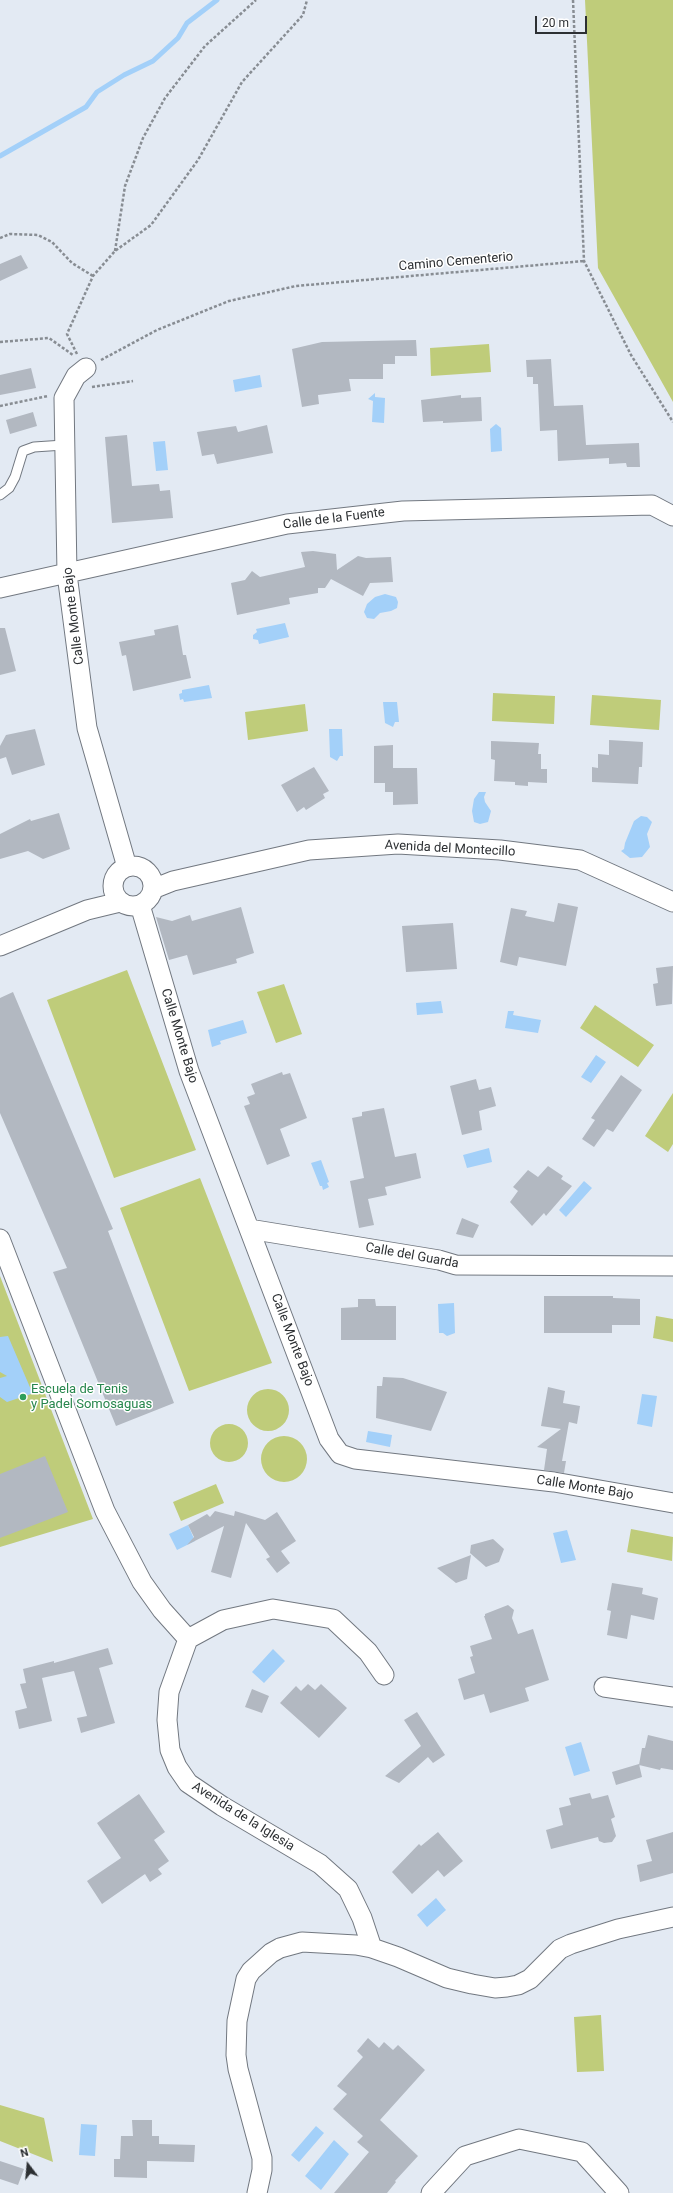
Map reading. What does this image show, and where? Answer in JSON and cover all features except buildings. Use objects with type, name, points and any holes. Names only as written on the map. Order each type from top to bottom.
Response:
[{"type":"street","points":[[66,393],[76,376],[86,368]]},
{"type":"street","name":"Calle Monte Bajo","points":[[66,393],[64,445],[67,574],[87,728],[127,867]]},
{"type":"street","name":"Calle de la Fuente","points":[[0,588],[286,524],[404,511],[652,505],[673,516]]},
{"type":"street","name":"Avenida del Montecillo","points":[[152,882],[174,881],[309,850],[398,844],[500,850],[580,860],[673,902]]},
{"type":"street","points":[[127,867],[139,867],[152,882],[151,896],[140,905],[133,907],[116,896],[115,877],[119,871],[127,867]]},
{"type":"street","points":[[0,946],[87,910],[116,896]]},
{"type":"street","name":"Calle Monte Bajo","points":[[140,905],[189,1071],[330,1439],[340,1454],[355,1459],[554,1482],[673,1503]]},
{"type":"street","name":"Calle del Guarda","points":[[249,1229],[439,1260],[456,1265],[673,1266]]},
{"type":"street","points":[[0,1238],[105,1511],[142,1582],[162,1610],[188,1639],[223,1620],[273,1609],[333,1619],[368,1652],[384,1675]]},
{"type":"street","name":"Avenida de la Iglesia","points":[[188,1639],[169,1692],[167,1720],[170,1750],[177,1767],[188,1783],[222,1806],[320,1864],[348,1889],[362,1918],[372,1948]]},
{"type":"street","points":[[604,1686],[673,1697]]},
{"type":"street","points":[[257,2193],[262,2170],[262,2158],[236,2055],[238,2008],[246,1979],[251,1971],[271,1953],[293,1944],[311,1942],[372,1948],[447,1978],[495,1988],[507,1987],[518,1985],[530,1979],[560,1949],[571,1944],[618,1928],[673,1917]]},
{"type":"street","points":[[431,2193],[465,2156],[519,2139],[582,2152],[619,2193]]},
{"type":"lane","points":[[0,495],[12,483],[20,458],[27,449],[64,445]]},
{"type":"path","points":[[115,251],[125,186],[143,138],[165,98],[205,46],[256,0]]},
{"type":"path","points":[[0,343],[49,338],[79,359],[67,334],[93,276],[115,251],[151,225],[198,160],[242,82],[303,15],[307,0]]},
{"type":"path","points":[[573,0],[584,261],[631,355],[673,422]]},
{"type":"path","points":[[0,238],[10,234],[38,235],[52,242],[72,263],[93,276]]},
{"type":"path","name":"Camino Cementerio","points":[[86,368],[157,330],[229,301],[296,286],[584,261]]},
{"type":"path","points":[[0,406],[134,380]]},
{"type":"green space","points":[[585,0],[673,0],[673,402],[598,268]]},
{"type":"green space","points":[[489,344],[491,372],[431,376],[430,348]]},
{"type":"green space","points":[[493,693],[555,696],[554,724],[492,721]]},
{"type":"green space","points":[[592,695],[661,700],[659,730],[590,725]]},
{"type":"green space","points":[[305,704],[308,731],[248,740],[245,712]]},
{"type":"green space","points":[[127,970],[196,1150],[114,1178],[47,1000]]},
{"type":"green space","points":[[284,984],[302,1034],[276,1043],[257,992]]},
{"type":"green space","points":[[595,1005],[654,1045],[638,1067],[580,1028]]},
{"type":"green space","points":[[673,1093],[673,1144],[668,1152],[645,1136]]},
{"type":"green space","points":[[200,1178],[272,1363],[189,1391],[120,1208]]},
{"type":"green space","name":"Escuela de Tenis y Padel Somosaguas","points":[[0,1276],[93,1519],[0,1547]]},
{"type":"green space","points":[[656,1316],[673,1319],[673,1342],[653,1338]]},
{"type":"green space","points":[[268,1389],[283,1395],[289,1410],[283,1425],[268,1431],[253,1425],[247,1410],[253,1395]]},
{"type":"green space","points":[[225,1424],[233,1424],[243,1429],[247,1436],[247,1450],[243,1457],[233,1462],[225,1462],[215,1457],[213,1454],[210,1447],[210,1439],[215,1429],[218,1427]]},
{"type":"green space","points":[[284,1436],[297,1440],[303,1446],[307,1459],[303,1472],[297,1478],[284,1482],[271,1478],[265,1472],[261,1459],[265,1446],[271,1440]]},
{"type":"green space","points":[[216,1484],[224,1503],[181,1521],[173,1502]]},
{"type":"green space","points":[[631,1529],[673,1537],[672,1561],[627,1552]]},
{"type":"green space","points":[[601,2015],[604,2071],[577,2072],[574,2017]]},
{"type":"green space","points":[[0,2105],[44,2118],[53,2162],[0,2141]]},
{"type":"water","points":[[260,375],[262,387],[235,392],[233,380]]},
{"type":"water","points":[[375,393],[375,397],[385,398],[384,423],[372,422],[373,401],[368,399]]},
{"type":"water","points":[[496,424],[501,428],[502,451],[491,452],[490,429]]},
{"type":"water","points":[[165,441],[168,470],[156,471],[153,442]]},
{"type":"water","points":[[385,594],[396,597],[398,602],[397,608],[380,613],[374,619],[367,618],[364,612],[367,604],[375,597]]},
{"type":"water","points":[[285,623],[289,637],[259,644],[258,640],[253,639],[253,635],[257,632],[256,629]]},
{"type":"water","points":[[209,685],[212,698],[184,702],[183,699],[180,700],[179,694],[182,693],[182,690]]},
{"type":"water","points":[[383,702],[397,702],[399,722],[395,722],[393,727],[385,723]]},
{"type":"water","points":[[329,729],[342,729],[343,756],[340,756],[337,761],[330,757]]},
{"type":"water","points":[[479,792],[486,792],[484,797],[485,802],[491,811],[488,822],[480,824],[474,822],[472,811],[474,799]]},
{"type":"water","points":[[641,816],[647,817],[652,822],[647,834],[650,847],[642,857],[630,858],[621,851],[624,849],[634,821]]},
{"type":"water","points":[[441,1001],[443,1013],[417,1015],[416,1003]]},
{"type":"water","points":[[508,1011],[514,1011],[513,1015],[541,1020],[538,1033],[505,1028]]},
{"type":"water","points":[[243,1020],[247,1033],[220,1041],[221,1044],[212,1047],[208,1030]]},
{"type":"water","points":[[596,1055],[606,1062],[591,1083],[581,1077]]},
{"type":"water","points":[[489,1148],[492,1162],[467,1168],[463,1155]]},
{"type":"water","points":[[321,1160],[329,1182],[327,1183],[329,1187],[323,1190],[311,1163]]},
{"type":"water","points":[[584,1181],[592,1188],[566,1217],[559,1210]]},
{"type":"water","points":[[454,1303],[455,1333],[447,1336],[443,1333],[439,1333],[438,1304]]},
{"type":"water","points":[[8,1336],[32,1392],[31,1394],[7,1402],[0,1397],[0,1378],[7,1376],[0,1372],[0,1337]]},
{"type":"water","points":[[642,1394],[657,1396],[652,1427],[637,1424]]},
{"type":"water","points":[[368,1431],[392,1435],[390,1447],[366,1442]]},
{"type":"water","points":[[188,1525],[195,1541],[177,1550],[169,1534]]},
{"type":"water","points":[[567,1530],[576,1560],[561,1563],[553,1533]]},
{"type":"water","points":[[273,1649],[285,1661],[264,1683],[252,1672]]},
{"type":"water","points":[[581,1742],[590,1771],[574,1776],[565,1747]]},
{"type":"water","points":[[436,1898],[446,1910],[427,1927],[417,1915]]},
{"type":"water","points":[[81,2124],[97,2125],[95,2156],[79,2155]]},
{"type":"water","points":[[316,2126],[324,2133],[299,2162],[291,2155]]},
{"type":"water","points":[[334,2140],[349,2154],[321,2190],[305,2176]]},
{"type":"waterway","points":[[0,156],[86,107],[97,92],[124,75],[153,61],[178,38],[187,23],[217,0]]},
{"type":"place","name":"Escuela de Tenis y Padel Somosaguas","points":[[23,1397]]}]
